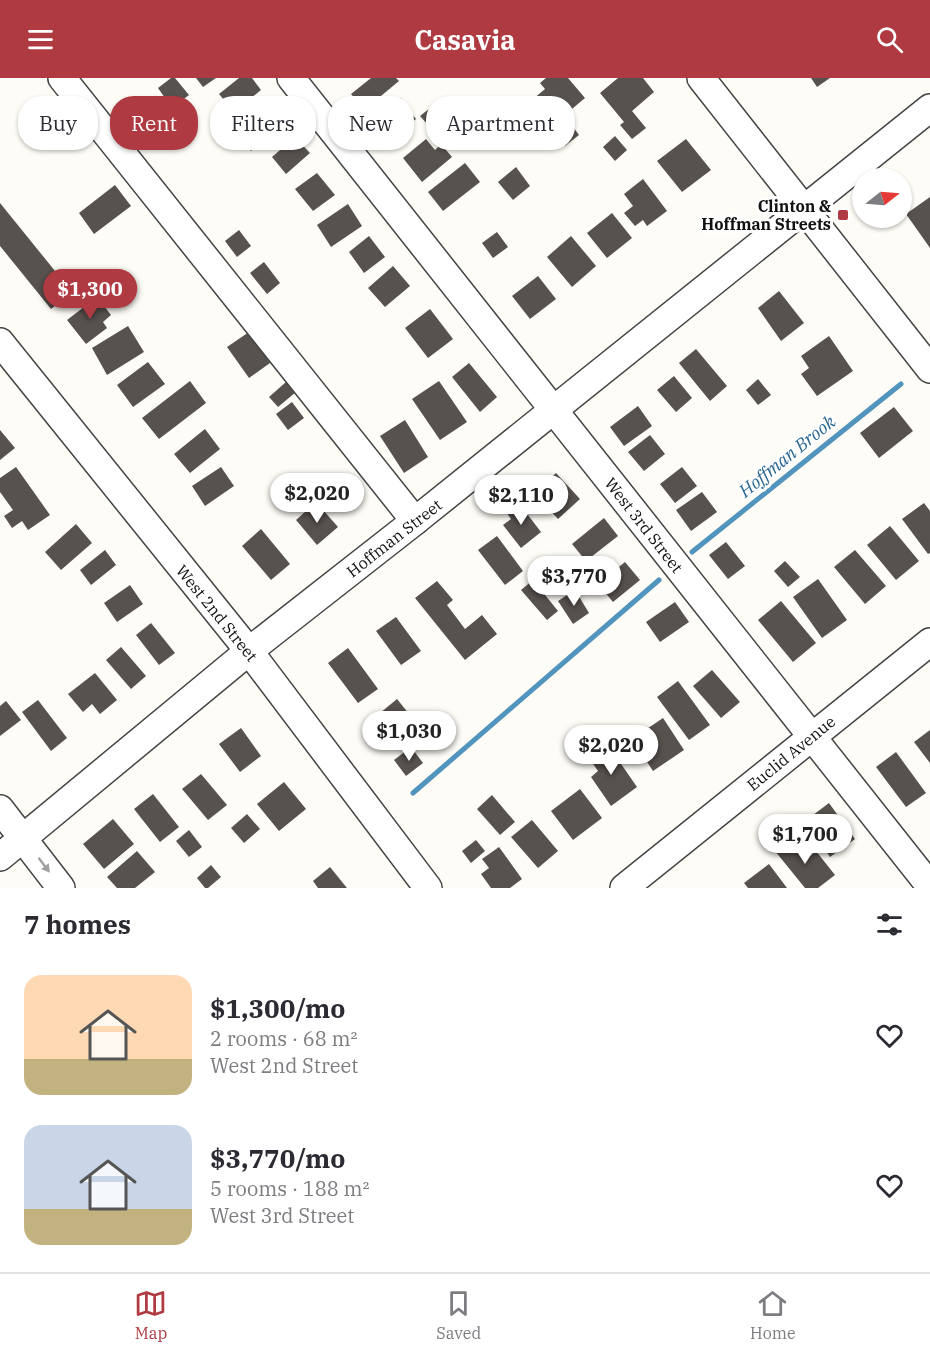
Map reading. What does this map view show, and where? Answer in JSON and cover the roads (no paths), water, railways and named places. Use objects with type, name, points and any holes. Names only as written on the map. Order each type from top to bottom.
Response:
[{"type":"street","points":[[62,78],[415,521]]},
{"type":"street","name":"West 3rd Street","points":[[291,78],[930,886]]},
{"type":"street","points":[[701,78],[930,369]]},
{"type":"street","name":"Hoffman Street","points":[[0,857],[249,651],[415,521],[930,108]]},
{"type":"street","name":"West 2nd Street","points":[[0,342],[249,651],[428,888]]},
{"type":"street","name":"Euclid Avenue","points":[[624,888],[930,642]]},
{"type":"street","points":[[0,809],[61,888]]},
{"type":"waterway","name":"Hoffman Brook","points":[[692,552],[901,384]]},
{"type":"waterway","name":"Hoffman Brook","points":[[413,793],[659,580]]},
{"type":"place","name":"Clinton & Hoffman Streets","points":[[843,215]]}]
